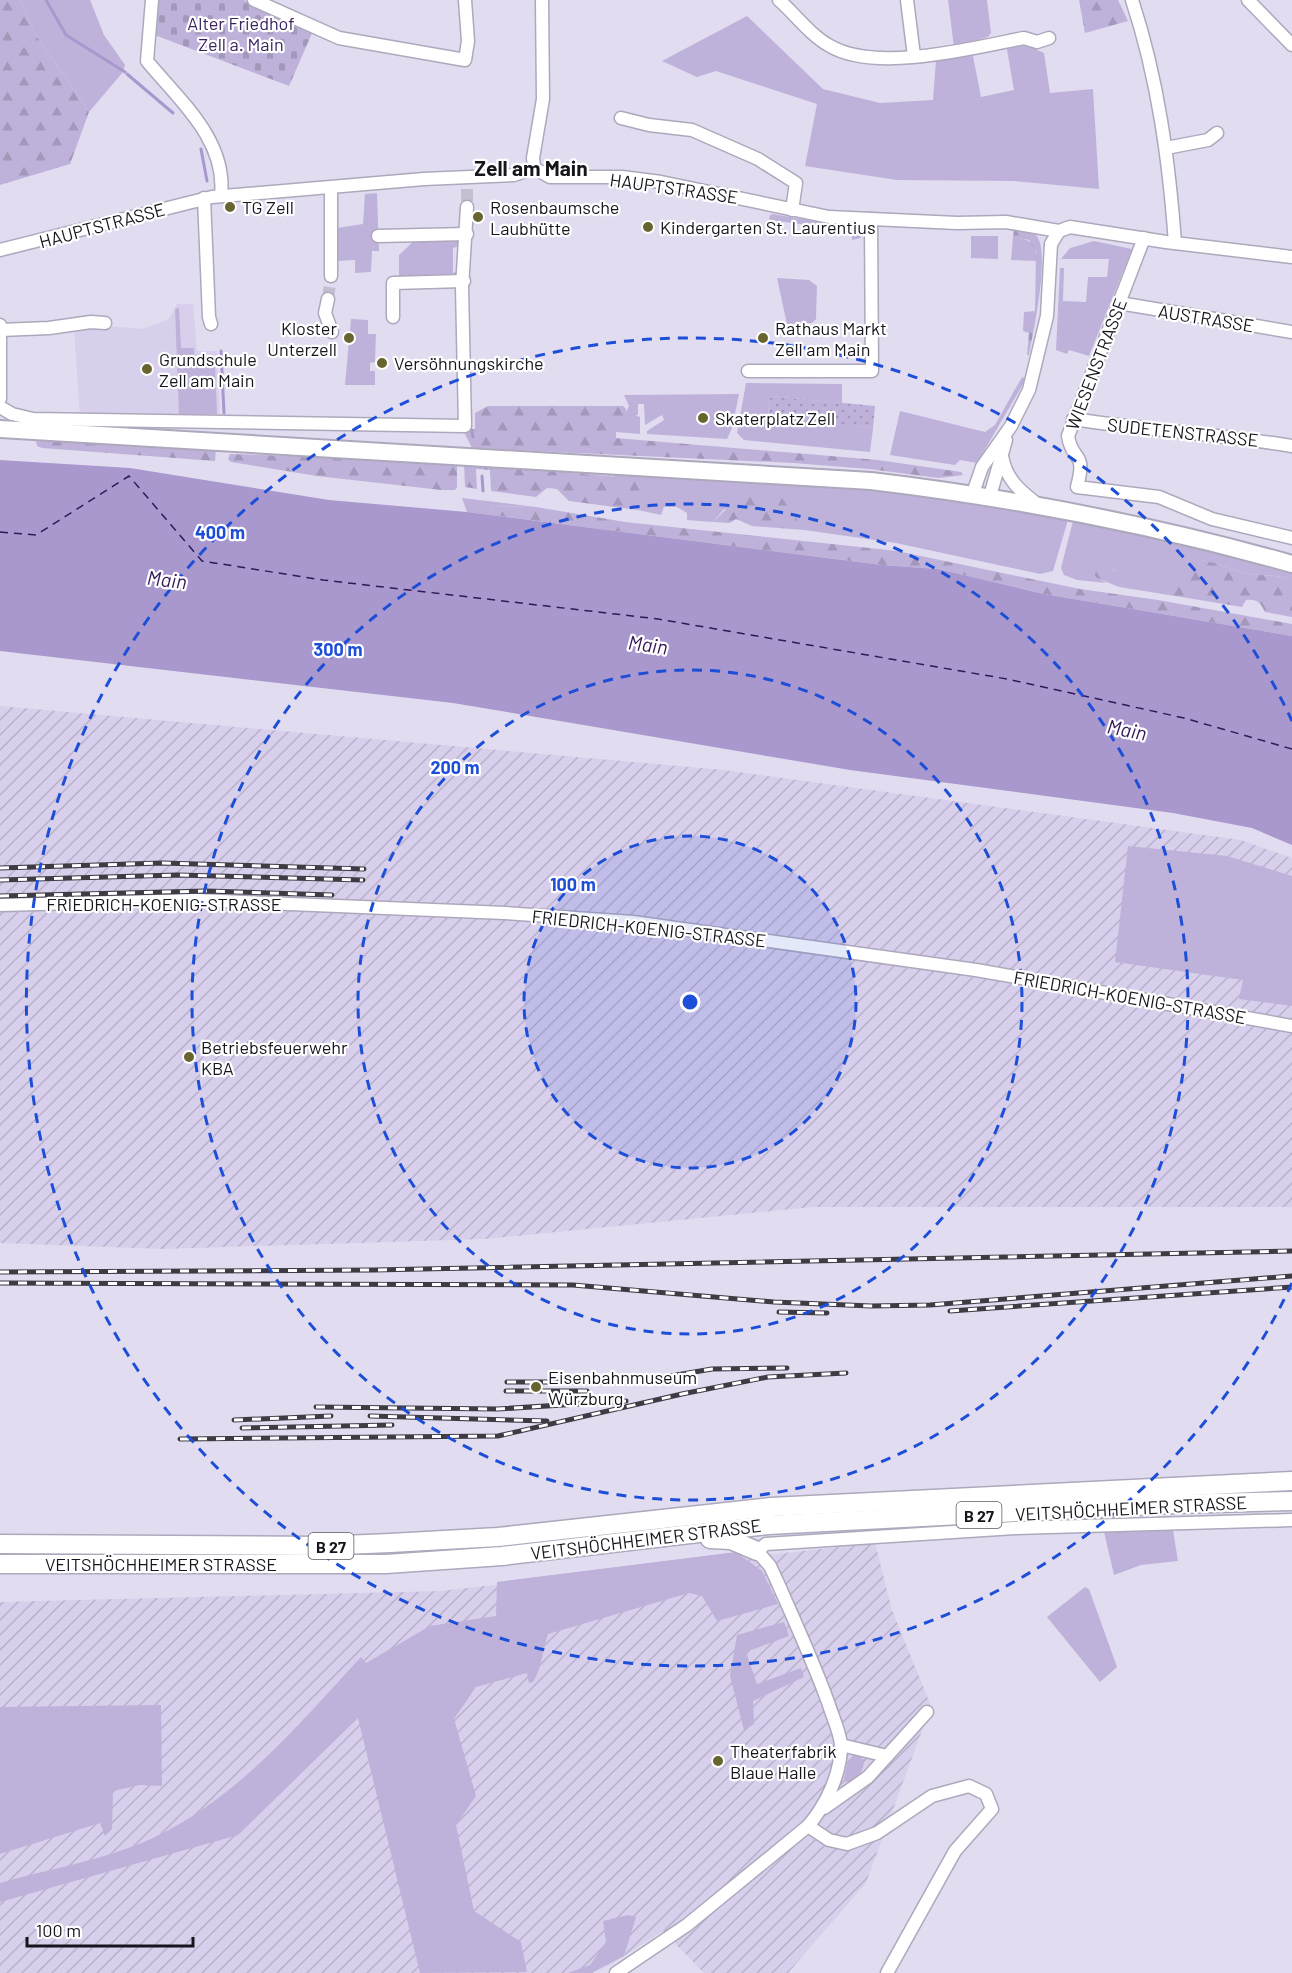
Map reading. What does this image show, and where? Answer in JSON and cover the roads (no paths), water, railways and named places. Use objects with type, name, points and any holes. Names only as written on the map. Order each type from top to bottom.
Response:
[{"type":"highway","name":"VEITSHÖCHHEIMER STRASSE","points":[[0,1544],[355,1545],[498,1537],[771,1507],[1292,1481]]},
{"type":"highway","name":"VEITSHÖCHHEIMER STRASSE","points":[[0,1563],[386,1564],[501,1556],[666,1536],[828,1521],[1292,1501]]},
{"type":"highway","points":[[666,1536],[677,1544],[715,1539],[731,1540],[757,1551]]},
{"type":"main road","points":[[7,429],[818,476],[982,495],[1037,504],[1189,537],[1292,564]]},
{"type":"street","points":[[152,0],[147,61],[199,123],[213,144],[221,166],[222,195]]},
{"type":"street","points":[[254,0],[339,38],[465,60],[468,41],[465,0]]},
{"type":"street","points":[[534,168],[533,158],[543,99],[542,0]]},
{"type":"street","points":[[779,0],[817,37],[846,54],[882,60],[1024,38],[1037,42],[1049,38]]},
{"type":"street","points":[[907,0],[914,56]]},
{"type":"street","points":[[1132,0],[1158,100],[1166,148],[1175,243]]},
{"type":"street","points":[[1248,0],[1292,45]]},
{"type":"street","points":[[621,118],[649,125],[692,129],[758,159],[796,183],[792,210]]},
{"type":"street","points":[[1166,148],[1208,140],[1217,133]]},
{"type":"street","name":"HAUPTSTRASSE","points":[[0,250],[222,195],[467,183],[514,175],[534,168],[550,177],[621,177],[661,182],[743,197],[792,210],[871,219],[1006,222],[1059,231],[1070,227],[1292,257]]},
{"type":"street","points":[[331,188],[331,276]]},
{"type":"street","points":[[204,198],[211,324]]},
{"type":"street","points":[[0,407],[12,414],[33,419],[465,426],[464,281],[467,207]]},
{"type":"street","points":[[748,371],[872,371],[871,219]]},
{"type":"street","points":[[982,495],[1029,390],[1047,316],[1051,244],[1059,231]]},
{"type":"street","points":[[378,236],[467,234]]},
{"type":"street","name":"WIESENSTRASSE","points":[[1144,238],[1068,436],[1069,446],[1079,456],[1083,467],[1077,487],[1159,497],[1212,519],[1292,538]]},
{"type":"street","points":[[393,317],[393,283],[464,281]]},
{"type":"street","points":[[328,299],[325,313],[332,332]]},
{"type":"street","name":"AUSTRASSE","points":[[1119,303],[1292,332]]},
{"type":"street","points":[[0,330],[49,328],[91,322],[105,323]]},
{"type":"street","points":[[0,325],[0,399]]},
{"type":"street","name":"SUDETENSTRASSE","points":[[1073,419],[1172,432],[1224,435],[1292,446]]},
{"type":"street","points":[[982,495],[982,467],[1011,426]]},
{"type":"street","points":[[1002,453],[1007,474],[1013,484],[1037,504]]},
{"type":"street","name":"FRIEDRICH-KOENIG-STRASSE","points":[[0,905],[196,900],[505,913],[633,922],[976,970],[1292,1026]]},
{"type":"street","name":"VEITSHÖCHHEIMER STRASSE","points":[[757,1551],[773,1542],[994,1529],[1292,1520]]},
{"type":"street","points":[[757,1551],[770,1566],[793,1617],[819,1678],[841,1745],[839,1763],[821,1811]]},
{"type":"street","points":[[616,1973],[687,1925],[808,1826],[821,1811],[867,1777],[927,1712]]},
{"type":"street","points":[[841,1745],[887,1756]]},
{"type":"street","points":[[808,1826],[829,1840],[847,1844],[877,1833],[932,1796],[969,1786],[986,1794],[992,1809],[955,1851],[887,1973]]},
{"type":"water","name":"Main","points":[[0,460],[130,468],[329,500],[467,512],[882,565],[938,569],[1044,594],[1292,636],[1292,845],[1252,828],[1173,813],[850,770],[453,703],[0,651]]},
{"type":"waterway","points":[[46,0],[66,35],[125,72]]},
{"type":"waterway","points":[[127,74],[173,113]]},
{"type":"waterway","points":[[201,149],[207,181]]},
{"type":"waterway","points":[[221,351],[224,413]]},
{"type":"waterway","points":[[472,432],[473,437]]},
{"type":"waterway","points":[[482,476],[483,491]]},
{"type":"tunnel","points":[[467,189],[467,207]]},
{"type":"tunnel","points":[[328,299],[331,276]]},
{"type":"railway","points":[[0,868],[162,863],[364,869]]},
{"type":"railway","points":[[0,880],[177,875],[363,880]]},
{"type":"railway","points":[[0,896],[206,891],[332,895]]},
{"type":"railway","points":[[0,1272],[374,1270],[1292,1251]]},
{"type":"railway","points":[[0,1283],[573,1285],[774,1302],[871,1306],[930,1305],[1292,1276]]},
{"type":"railway","points":[[950,1311],[1292,1287]]},
{"type":"railway","points":[[779,1312],[827,1313]]},
{"type":"railway","points":[[507,1382],[635,1382],[712,1369],[787,1368]]},
{"type":"railway","points":[[180,1439],[498,1436],[768,1377],[846,1373]]},
{"type":"railway","points":[[506,1391],[587,1391]]},
{"type":"railway","points":[[316,1407],[498,1409],[626,1401]]},
{"type":"railway","points":[[234,1420],[331,1416]]},
{"type":"railway","points":[[370,1416],[547,1421]]},
{"type":"railway","points":[[242,1428],[392,1425]]},
{"type":"place","name":"TG Zell","points":[[230,207]]},
{"type":"place","name":"Rosenbaumsche Laubhütte","points":[[478,217]]},
{"type":"place","name":"Kindergarten St. Laurentius","points":[[648,227]]},
{"type":"place","name":"Kloster Unterzell","points":[[349,338]]},
{"type":"place","name":"Rathaus Markt Zell am Main","points":[[763,338]]},
{"type":"place","name":"Versöhnungskirche","points":[[382,363]]},
{"type":"place","name":"Grundschule Zell am Main","points":[[147,369]]},
{"type":"place","name":"Skaterplatz Zell","points":[[703,418]]},
{"type":"place","name":"Betriebsfeuerwehr KBA","points":[[189,1057]]},
{"type":"place","name":"Eisenbahnmuseum Würzburg","points":[[536,1387]]},
{"type":"place","name":"Theaterfabrik Blaue Halle","points":[[718,1761]]},
{"type":"district","name":"Zell am Main","points":[[531,167]]},
{"type":"park label","name":"Alter Friedhof Zell a. Main","points":[[241,33]]}]
